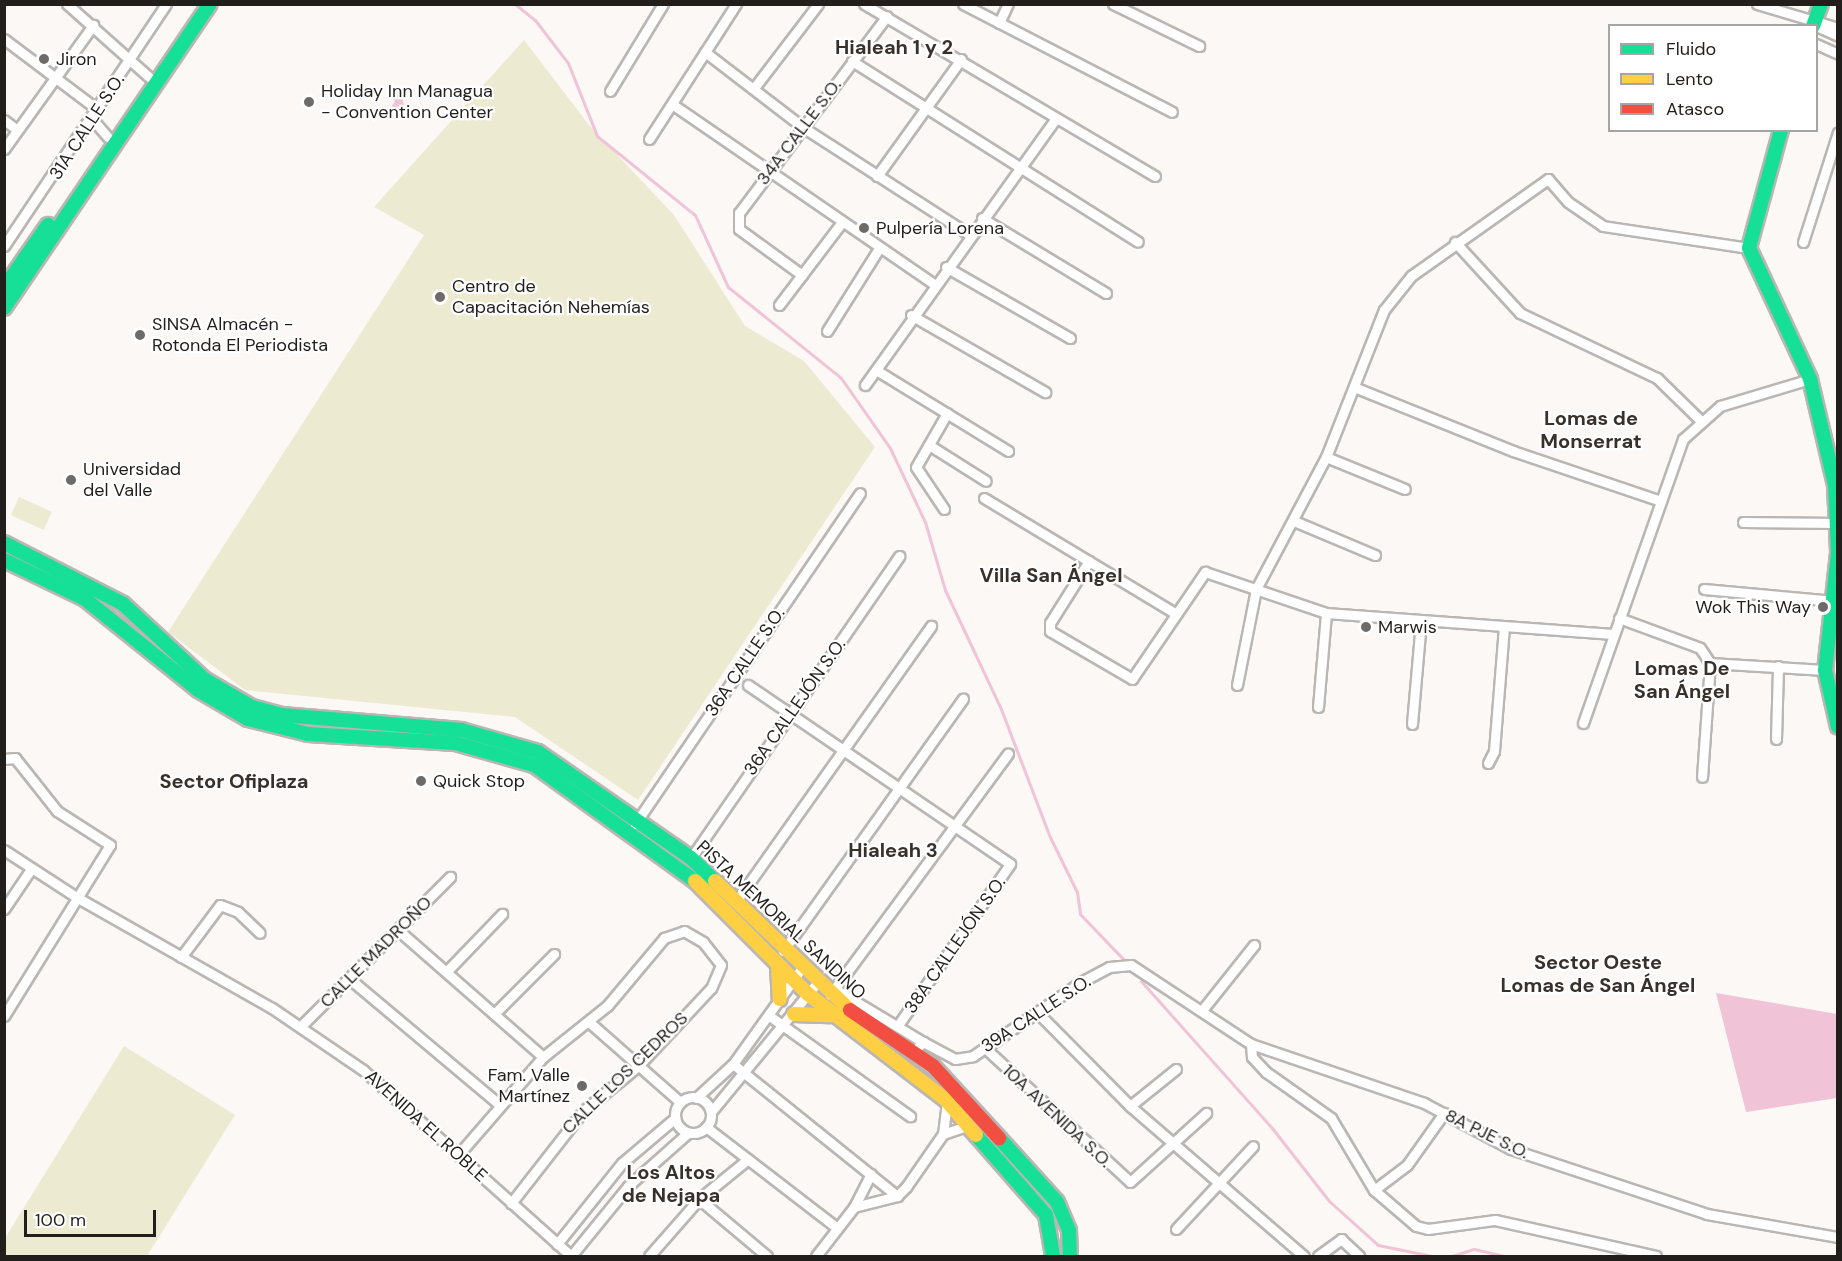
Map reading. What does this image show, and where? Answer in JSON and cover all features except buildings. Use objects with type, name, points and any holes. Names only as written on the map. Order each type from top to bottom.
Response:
[{"type":"main road","points":[[4,288],[199,4]]},
{"type":"main road","points":[[4,308],[210,4]]},
{"type":"main road","points":[[1780,132],[1749,248],[1810,378],[1835,485],[1838,552],[1825,670],[1838,727]]},
{"type":"main road","name":"PISTA MEMORIAL SANDINO","points":[[4,543],[123,604],[224,693],[282,715],[461,730],[520,744],[634,826],[687,873],[777,966],[797,975],[813,989],[832,1015],[946,1100],[1046,1215],[1053,1257]]},
{"type":"main road","name":"PISTA MEMORIAL SANDINO","points":[[4,560],[119,621],[217,704],[248,719],[308,734],[455,743],[534,765],[691,858],[737,900],[783,951],[797,975]]},
{"type":"main road","points":[[320,719],[352,728],[361,737],[369,729],[400,726]]},
{"type":"main road","points":[[777,966],[780,999]]},
{"type":"main road","name":"PISTA MEMORIAL SANDINO","points":[[813,989],[832,992],[952,1084],[1057,1202],[1069,1230],[1070,1257]]},
{"type":"main road","points":[[794,1014],[832,1015]]},
{"type":"main road","points":[[871,1042],[904,1057],[912,1053]]},
{"type":"street","points":[[67,4],[149,77]]},
{"type":"street","name":"31A CALLE S.O.","points":[[4,246],[93,120],[97,109],[166,4]]},
{"type":"street","points":[[610,91],[663,4]]},
{"type":"street","points":[[650,139],[736,4]]},
{"type":"street","points":[[754,88],[818,4]]},
{"type":"street","points":[[864,4],[961,59],[1155,176]]},
{"type":"street","points":[[963,4],[1172,112]]},
{"type":"street","points":[[999,23],[1008,4]]},
{"type":"street","points":[[1113,4],[1198,46]]},
{"type":"street","points":[[1757,4],[1838,28]]},
{"type":"street","name":"34A CALLE S.O.","points":[[802,275],[736,222],[769,173],[887,16]]},
{"type":"street","points":[[1815,20],[1838,36]]},
{"type":"street","points":[[4,149],[54,75],[93,26]]},
{"type":"street","points":[[4,39],[97,109]]},
{"type":"street","points":[[1818,45],[1838,54]]},
{"type":"street","points":[[705,52],[804,128],[970,235]]},
{"type":"street","points":[[877,176],[924,107],[961,59]]},
{"type":"street","points":[[852,61],[1138,242]]},
{"type":"street","points":[[672,104],[769,173],[934,284]]},
{"type":"street","points":[[865,385],[911,315],[1056,118]]},
{"type":"street","points":[[4,120],[16,129]]},
{"type":"street","points":[[93,120],[108,136]]},
{"type":"street","points":[[1803,242],[1838,132]]},
{"type":"street","points":[[1237,685],[1256,589],[1326,457],[1354,387],[1397,292],[1455,242],[1548,178],[1568,202],[1603,226],[1749,248]]},
{"type":"street","points":[[982,218],[1106,293]]},
{"type":"street","points":[[779,305],[842,222]]},
{"type":"street","points":[[1455,242],[1520,313],[1657,378],[1700,420]]},
{"type":"street","points":[[826,331],[880,247]]},
{"type":"street","points":[[946,267],[1070,338]]},
{"type":"street","points":[[911,315],[1046,392]]},
{"type":"street","points":[[876,370],[1008,451]]},
{"type":"street","points":[[1583,723],[1672,459],[1700,420],[1720,406],[1810,378]]},
{"type":"street","points":[[1354,387],[1513,451],[1658,500]]},
{"type":"street","points":[[944,509],[916,467],[947,413]]},
{"type":"street","points":[[929,445],[986,481]]},
{"type":"street","points":[[1326,457],[1405,489]]},
{"type":"street","name":"36A CALLE S.O.","points":[[634,826],[860,493]]},
{"type":"street","points":[[984,498],[1176,614]]},
{"type":"street","points":[[1294,521],[1375,555]]},
{"type":"street","points":[[1743,522],[1837,523]]},
{"type":"street","name":"36A CALLEJÓN S.O.","points":[[691,858],[899,556]]},
{"type":"street","points":[[1089,561],[1050,623],[1053,634],[1132,679],[1202,573],[1326,613],[1504,628],[1612,634]]},
{"type":"street","points":[[1704,589],[1834,601]]},
{"type":"street","points":[[1318,707],[1326,613]]},
{"type":"street","points":[[1619,618],[1700,648],[1710,663],[1702,777]]},
{"type":"street","points":[[1412,724],[1421,621]]},
{"type":"street","points":[[737,900],[932,626]]},
{"type":"street","points":[[1488,763],[1494,751],[1504,628]]},
{"type":"street","points":[[1710,663],[1825,670]]},
{"type":"street","points":[[1776,739],[1778,666]]},
{"type":"street","points":[[748,685],[956,824]]},
{"type":"street","points":[[783,951],[963,699]]},
{"type":"street","points":[[832,992],[1008,754]]},
{"type":"street","points":[[4,759],[15,758],[57,811],[110,845],[4,1016]]},
{"type":"street","name":"38A CALLEJÓN S.O.","points":[[898,1025],[1010,864],[956,824]]},
{"type":"street","name":"AVENIDA EL ROBLE","points":[[4,850],[78,898],[272,1008],[363,1070],[571,1256]]},
{"type":"street","points":[[4,909],[31,869]]},
{"type":"street","name":"CALLE MADROÑO","points":[[301,1026],[351,980],[450,877]]},
{"type":"street","points":[[182,957],[220,905],[238,912],[260,933]]},
{"type":"street","points":[[446,972],[502,914]]},
{"type":"street","points":[[398,930],[543,1057]]},
{"type":"street","name":"CALLE LOS CEDROS","points":[[511,1203],[583,1111],[638,1065],[719,974],[721,964],[703,942],[672,932],[589,1022]]},
{"type":"street","points":[[1254,945],[1203,1009],[1251,1044],[1252,1057],[1266,1072],[1331,1118],[1374,1190],[1406,1220],[1428,1229],[1495,1220],[1656,1257]]},
{"type":"street","points":[[494,1014],[554,954]]},
{"type":"street","name":"39A CALLE S.O.","points":[[832,992],[898,1025],[955,1059],[985,1048],[1109,967],[1131,965],[1203,1009]]},
{"type":"street","points":[[680,1102],[696,1098],[733,1064],[771,1017],[780,999],[797,975]]},
{"type":"street","points":[[351,980],[500,1105]]},
{"type":"street","points":[[706,1127],[711,1112],[813,989]]},
{"type":"street","points":[[1037,1012],[1130,1106],[1304,1257]]},
{"type":"street","points":[[771,1017],[910,1116]]},
{"type":"street","points":[[458,1155],[543,1057],[589,1022],[680,1102]]},
{"type":"street","points":[[912,1053],[923,1042]]},
{"type":"street","name":"8A PJE S.O.","points":[[1251,1044],[1444,1113],[1511,1149],[1724,1218],[1838,1237]]},
{"type":"street","name":"10A AVENIDA S.O.","points":[[985,1048],[1130,1182],[1172,1143]]},
{"type":"street","points":[[733,1064],[746,1072],[897,1196]]},
{"type":"street","points":[[1130,1106],[1176,1069]]},
{"type":"street","points":[[696,1098],[711,1112]]},
{"type":"street","points":[[854,1207],[897,1196],[943,1134],[946,1100]]},
{"type":"street","points":[[557,1244],[622,1163],[675,1118],[680,1102]]},
{"type":"street","points":[[1172,1143],[1206,1113]]},
{"type":"street","points":[[1374,1190],[1407,1165],[1444,1113]]},
{"type":"street","points":[[675,1118],[688,1133]]},
{"type":"street","points":[[943,1134],[969,1125]]},
{"type":"street","points":[[571,1256],[628,1186],[688,1133],[706,1127]]},
{"type":"street","points":[[706,1127],[837,1228]]},
{"type":"street","points":[[1176,1229],[1252,1146]]},
{"type":"street","points":[[653,1255],[699,1199],[748,1159]]},
{"type":"street","points":[[816,1257],[854,1207],[871,1174]]},
{"type":"street","points":[[699,1199],[767,1257]]},
{"type":"street","points":[[1318,1257],[1327,1247],[1341,1239],[1359,1257]]},
{"type":"green space","points":[[524,40],[589,125],[674,215],[745,326],[804,361],[875,447],[638,800],[515,717],[245,690],[168,632],[424,235],[374,207]]},
{"type":"green space","points":[[19,497],[52,512],[44,530],[11,515]]},
{"type":"green space","points":[[124,1046],[235,1115],[147,1256],[5,1256],[5,1238]]},
{"type":"shaded area","points":[[391,85],[401,91],[404,105],[398,114],[390,109],[395,101],[387,95]]},
{"type":"shaded area","points":[[1716,993],[1837,1014],[1837,1098],[1746,1112]]},
{"type":"waterway","points":[[515,4],[535,20],[568,63],[597,136],[695,215],[728,287],[841,378],[890,448],[925,522],[945,590],[1001,709],[1050,837],[1077,892],[1080,914],[1126,962]]},
{"type":"waterway","points":[[1141,981],[1272,1128],[1329,1201],[1378,1245],[1432,1256]]},
{"type":"waterway","points":[[1452,1256],[1474,1249],[1504,1256]]},
{"type":"traffic: fast","points":[[4,308],[210,4]]},
{"type":"traffic: fast","points":[[1814,24],[1821,4]]},
{"type":"traffic: fast","points":[[1780,132],[1749,248],[1810,379],[1835,485],[1838,550]]},
{"type":"traffic: fast","points":[[4,288],[48,225]]},
{"type":"traffic: fast","points":[[4,543],[123,604],[204,679],[252,707],[282,715],[461,730],[538,752],[691,858],[715,881]]},
{"type":"traffic: fast","points":[[1838,553],[1825,670],[1838,727]]},
{"type":"traffic: fast","points":[[4,560],[85,599],[198,690],[248,719],[308,734],[455,743],[534,765],[695,881]]},
{"type":"traffic: fast","points":[[976,1135],[1046,1215],[1053,1256]]},
{"type":"traffic: fast","points":[[999,1138],[1057,1202],[1069,1230],[1070,1256]]},
{"type":"traffic: slow","points":[[695,881],[808,994],[946,1100],[976,1135]]},
{"type":"traffic: slow","points":[[715,881],[850,1010]]},
{"type":"traffic: slow","points":[[778,966],[780,999]]},
{"type":"traffic: slow","points":[[794,1014],[830,1015]]},
{"type":"traffic: jam","points":[[850,1010],[933,1066],[999,1138]]},
{"type":"place","name":"Jiron","points":[[44,59]]},
{"type":"place","name":"Holiday Inn Managua - Convention Center","points":[[309,102]]},
{"type":"place","name":"Pulpería Lorena","points":[[864,228]]},
{"type":"place","name":"Centro de Capacitación Nehemías","points":[[440,297]]},
{"type":"place","name":"SINSA Almacén - Rotonda El Periodista","points":[[140,335]]},
{"type":"place","name":"Universidad del Valle","points":[[71,480]]},
{"type":"place","name":"Wok This Way","points":[[1823,607]]},
{"type":"place","name":"Marwis","points":[[1366,627]]},
{"type":"place","name":"Quick Stop","points":[[421,781]]},
{"type":"place","name":"Fam. Valle Martínez","points":[[582,1086]]},
{"type":"district","name":"Hialeah 1 y 2","points":[[894,47]]},
{"type":"district","name":"Lomas de Monserrat","points":[[1591,430]]},
{"type":"district","name":"Villa San Ángel","points":[[1051,575]]},
{"type":"district","name":"Lomas De San Ángel","points":[[1682,680]]},
{"type":"district","name":"Sector Ofiplaza","points":[[234,781]]},
{"type":"district","name":"Hialeah 3","points":[[893,850]]},
{"type":"district","name":"Sector Oeste Lomas de San Ángel","points":[[1598,974]]},
{"type":"district","name":"Los Altos de Nejapa","points":[[671,1184]]}]
